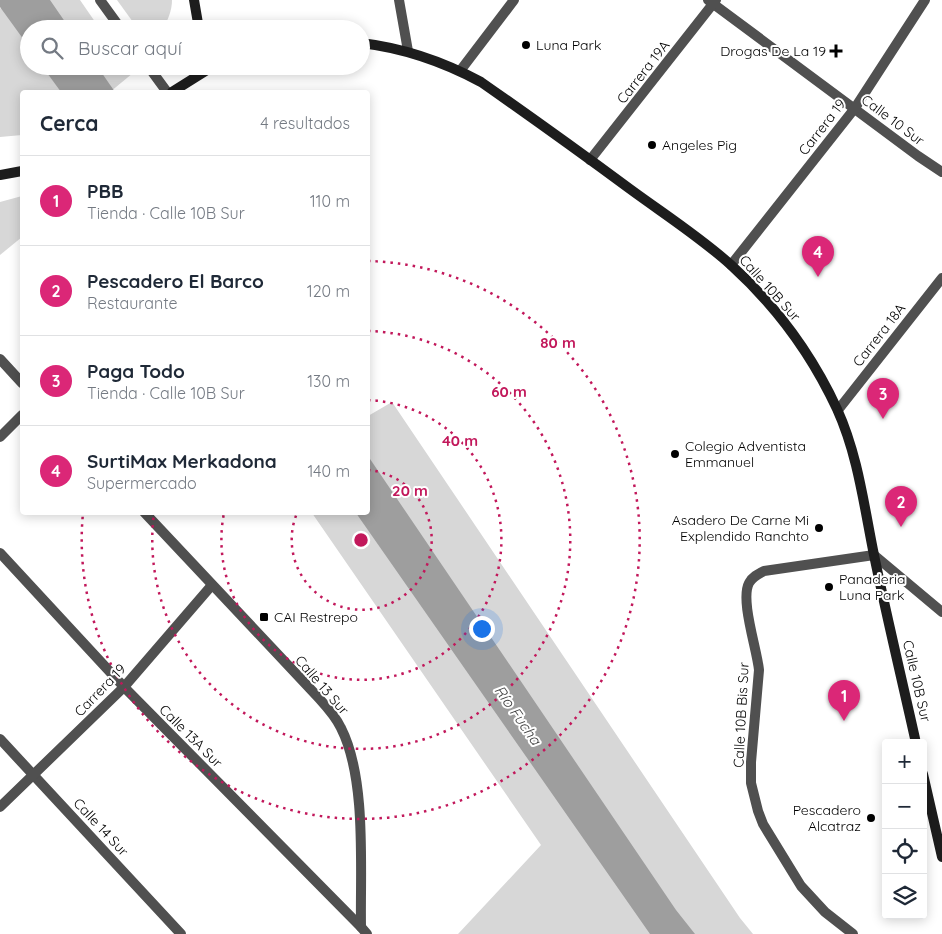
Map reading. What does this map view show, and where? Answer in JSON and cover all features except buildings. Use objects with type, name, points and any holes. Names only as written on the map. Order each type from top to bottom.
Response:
[{"type":"main road","points":[[194,0],[197,20]]},
{"type":"main road","name":"Calle 10B Sur","points":[[370,44],[408,51],[460,71],[481,82],[709,247],[731,265],[768,303],[797,339],[820,375],[838,410],[858,469],[874,555],[915,739]]},
{"type":"main road","points":[[175,90],[199,75]]},
{"type":"main road","points":[[0,175],[20,171]]},
{"type":"main road","points":[[925,784],[942,857]]},
{"type":"street","points":[[100,0],[114,20]]},
{"type":"street","points":[[399,0],[408,51]]},
{"type":"street","points":[[460,71],[514,0]]},
{"type":"street","name":"Carrera 19","points":[[731,265],[855,108],[925,0]]},
{"type":"street","name":"Calle 10 Sur","points":[[713,1],[918,156],[942,172]]},
{"type":"street","name":"Carrera 19A","points":[[590,160],[713,1]]},
{"type":"street","points":[[155,75],[166,90]]},
{"type":"street","name":"Carrera 18A","points":[[838,410],[942,278]]},
{"type":"street","points":[[0,360],[20,382]]},
{"type":"street","points":[[0,437],[20,417]]},
{"type":"street","name":"Calle 13 Sur","points":[[147,515],[316,695],[341,728],[354,767],[358,793],[364,931]]},
{"type":"street","name":"Calle 13A Sur","points":[[0,553],[124,687],[364,931]]},
{"type":"street","points":[[874,555],[942,612]]},
{"type":"street","name":"Calle 10B Bis Sur","points":[[853,934],[825,912],[801,886],[763,824],[758,810],[751,783],[751,762],[759,670],[746,600],[746,590],[754,577],[764,571],[874,555]]},
{"type":"street","name":"Carrera 19","points":[[0,807],[124,687],[212,584]]},
{"type":"street","name":"Calle 14 Sur","points":[[0,739],[181,934]]},
{"type":"shaded area","points":[[5,0],[80,0],[94,20],[20,20],[20,75],[131,75],[112,90],[20,90],[20,135],[0,137],[0,9]]},
{"type":"shaded area","points":[[117,0],[172,0],[167,20],[131,20]]},
{"type":"shaded area","points":[[20,197],[20,239],[0,255],[0,202]]},
{"type":"shaded area","points":[[392,402],[740,918],[753,934],[458,934],[541,845],[313,515],[370,515],[370,415]]},
{"type":"water","points":[[0,0],[50,0],[64,20],[20,20],[20,35],[0,7]]},
{"type":"water","points":[[49,75],[103,75],[114,90],[60,90]]},
{"type":"water","name":"Río Fucha","points":[[370,459],[676,910],[695,934],[650,934],[357,515],[370,515]]},
{"type":"place","name":"Luna Park","points":[[526,45]]},
{"type":"place","name":"Drogas De La 19","points":[[836,51]]},
{"type":"place","name":"Angeles Pig","points":[[652,145]]},
{"type":"place","name":"SurtiMax Merkadona","points":[[818,277]]},
{"type":"place","name":"Paga Todo","points":[[883,419]]},
{"type":"place","name":"Colegio Adventista Emmanuel","points":[[675,454]]},
{"type":"place","name":"Pescadero El Barco","points":[[901,527]]},
{"type":"place","name":"Asadero De Carne Mi Explendido Ranchto","points":[[819,528]]},
{"type":"place","name":"Panaderia Luna Park","points":[[829,587]]},
{"type":"place","name":"CAI Restrepo","points":[[264,617]]},
{"type":"place","name":"PBB","points":[[844,721]]},
{"type":"place","name":"Pescadero Alcatraz","points":[[871,818]]}]
